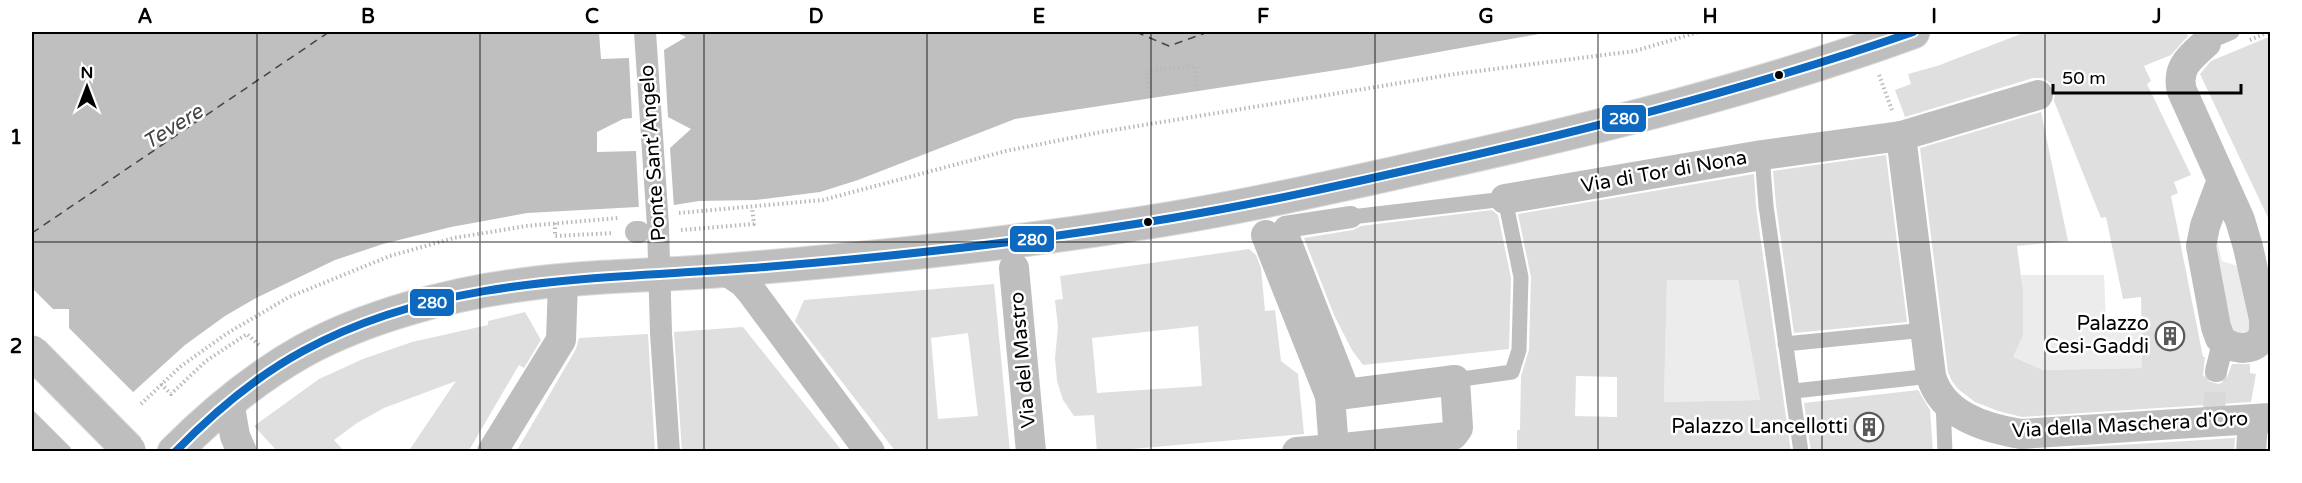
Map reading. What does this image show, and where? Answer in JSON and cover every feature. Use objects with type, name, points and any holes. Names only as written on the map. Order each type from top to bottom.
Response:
[{"type":"main road","points":[[174,452],[229,401],[302,352],[368,323],[420,306],[481,291],[527,284],[725,270],[1010,242],[1255,205],[1637,117],[1776,77],[1913,32]]},
{"type":"main road","points":[[32,352],[130,451]]},
{"type":"street","name":"Ponte Sant'Angelo","points":[[645,32],[645,228],[661,274],[661,333],[669,452]]},
{"type":"street","points":[[2208,40],[2182,68],[2181,86],[2246,237],[2271,353]]},
{"type":"street","name":"Via di Tor di Nona","points":[[1505,199],[1762,155],[2038,95]]},
{"type":"street","points":[[1897,126],[1924,327],[1936,387]]},
{"type":"street","points":[[2216,371],[2223,343],[2216,327],[2201,246],[2202,236],[2222,180]]},
{"type":"street","name":"Via di Tor di Nona","points":[[1276,231],[1351,217]]},
{"type":"street","points":[[1276,231],[1334,387],[1315,450],[1447,444],[1458,428],[1455,380],[1334,387]]},
{"type":"street","name":"Via del Mastro","points":[[1014,268],[1031,452]]},
{"type":"street","points":[[725,270],[748,287],[870,452]]},
{"type":"street","points":[[492,452],[561,340],[563,281]]},
{"type":"street","points":[[2223,343],[2236,347],[2253,345],[2261,338],[2264,319]]},
{"type":"street","name":"Via della Maschera d'Oro","points":[[1936,387],[1971,421],[2021,443],[2214,418],[2262,419]]},
{"type":"street","points":[[229,401],[235,436],[242,452]]},
{"type":"street","points":[[2251,452],[2262,419]]},
{"type":"lane","points":[[1762,155],[1766,206],[1784,341],[1795,397],[1801,452]]},
{"type":"lane","points":[[1455,380],[1512,372],[1519,350],[1521,277],[1505,199]]},
{"type":"lane","name":"Via di Tor di Nona","points":[[1351,217],[1505,199]]},
{"type":"lane","points":[[1784,341],[1924,327]]},
{"type":"lane","points":[[1795,397],[1936,387],[1945,452]]},
{"type":"path","points":[[677,214],[823,200],[1006,151],[1101,132],[1455,74],[1635,51],[1700,32]]},
{"type":"path","points":[[1150,97],[1146,71],[1195,66],[1197,91]]},
{"type":"path","points":[[1882,85],[1897,126]]},
{"type":"path","points":[[555,223],[555,236],[645,228],[754,224],[752,208]]},
{"type":"path","points":[[141,404],[180,367],[226,334],[288,297],[390,256],[454,238],[526,226],[555,223],[645,228]]},
{"type":"path","points":[[161,384],[171,394],[206,361],[247,334]]},
{"type":"shaded area","points":[[2217,241],[2222,261],[2238,266],[2249,320],[2249,332],[2235,339],[2207,244]]},
{"type":"shaded area","points":[[2021,275],[2104,275],[2106,320],[2141,320],[2142,368],[2043,370],[2013,357],[2023,319]]},
{"type":"shaded area","points":[[1667,280],[1738,280],[1760,400],[1664,402]]},
{"type":"water","name":"Tevere","points":[[32,32],[1550,32],[1350,68],[1015,119],[858,180],[820,192],[755,200],[699,201],[674,205],[527,213],[451,227],[383,244],[335,260],[256,298],[225,316],[185,345],[67,452],[32,451]]},
{"type":"pier","points":[[599,32],[675,32],[686,37],[664,50],[668,117],[691,129],[670,148],[674,208],[639,210],[636,151],[597,152],[597,132],[623,119],[632,118],[629,58],[601,59]]},
{"type":"pier","points":[[32,288],[53,309],[69,309],[69,328],[136,395],[73,450],[32,409]]},
{"type":"building","points":[[2026,32],[2186,32],[2188,36],[2171,55],[2144,66],[2151,81],[2147,84],[2191,175],[2174,182],[2178,193],[2171,196],[2203,357],[2205,357],[2203,375],[2207,381],[2219,384],[2226,380],[2232,364],[2250,364],[2250,373],[2256,374],[2251,402],[2022,417],[1975,402],[1958,389],[1952,381],[1948,372],[1920,148],[2041,112],[2068,241],[2017,246],[2023,292],[2023,335],[2013,357],[2043,370],[2142,368],[2141,297],[2123,299],[2106,217],[2101,218],[2054,101],[2055,91],[2050,83],[2043,78],[2033,78],[1905,117],[1895,90],[1911,84],[1908,74],[1937,66]]},
{"type":"building","points":[[2271,36],[2271,224],[2200,74],[2211,61]]},
{"type":"building","points":[[1886,155],[1907,322],[1794,333],[1773,171]]},
{"type":"building","points":[[1754,174],[1756,207],[1791,452],[1517,452],[1517,430],[1520,430],[1521,376],[1529,350],[1531,277],[1518,214]],"holes":[[[1667,280],[1738,280],[1760,400],[1664,402]],[[1576,376],[1617,377],[1617,417],[1575,416]]]},
{"type":"building","points":[[1492,210],[1498,215],[1511,278],[1509,349],[1363,365],[1352,350],[1334,315],[1304,238],[1353,230],[1361,226]]},
{"type":"building","points":[[1249,249],[1256,255],[1261,268],[1265,311],[1275,310],[1281,361],[1298,374],[1304,434],[1097,452],[1094,415],[1074,416],[1063,400],[1057,381],[1055,358],[1058,327],[1055,300],[1063,299],[1060,276]],"holes":[[[1198,326],[1202,386],[1097,393],[1092,338]]]},
{"type":"building","points":[[994,284],[1010,452],[896,452],[795,321],[804,300]],"holes":[[[968,333],[978,416],[938,419],[931,338]]]},
{"type":"building","points":[[525,312],[541,340],[524,368],[519,365],[468,452],[408,452],[456,381],[384,408],[357,423],[334,440],[345,452],[278,452],[254,426],[319,379],[363,359],[412,342],[488,325],[488,321]]},
{"type":"building","points":[[743,327],[843,452],[682,452],[674,332]]},
{"type":"building","points":[[648,334],[655,452],[516,452],[576,349],[579,338]]},
{"type":"building","name":"Palazzo Lancellotti","points":[[1918,390],[1930,410],[1933,452],[1811,452],[1804,403]]},
{"type":"building","points":[[2235,438],[2234,452],[2077,452],[2070,448]]},
{"type":"ferry route","points":[[32,233],[329,32]]},
{"type":"ferry route","points":[[1136,32],[1169,46],[1208,32]]},
{"type":"tunnel","points":[[2214,414],[2216,371]]},
{"type":"transit line","name":"280","points":[[175,452],[235,397],[285,361],[357,326],[413,307],[470,294],[529,285],[918,253],[1071,234],[1206,212],[1373,178],[1619,120],[1737,88],[1913,32]]},
{"type":"place","name":"Palazzo Cesi-Gaddi","points":[[2170,336]]},
{"type":"place","name":"Palazzo Lancellotti","points":[[1869,427]]}]
